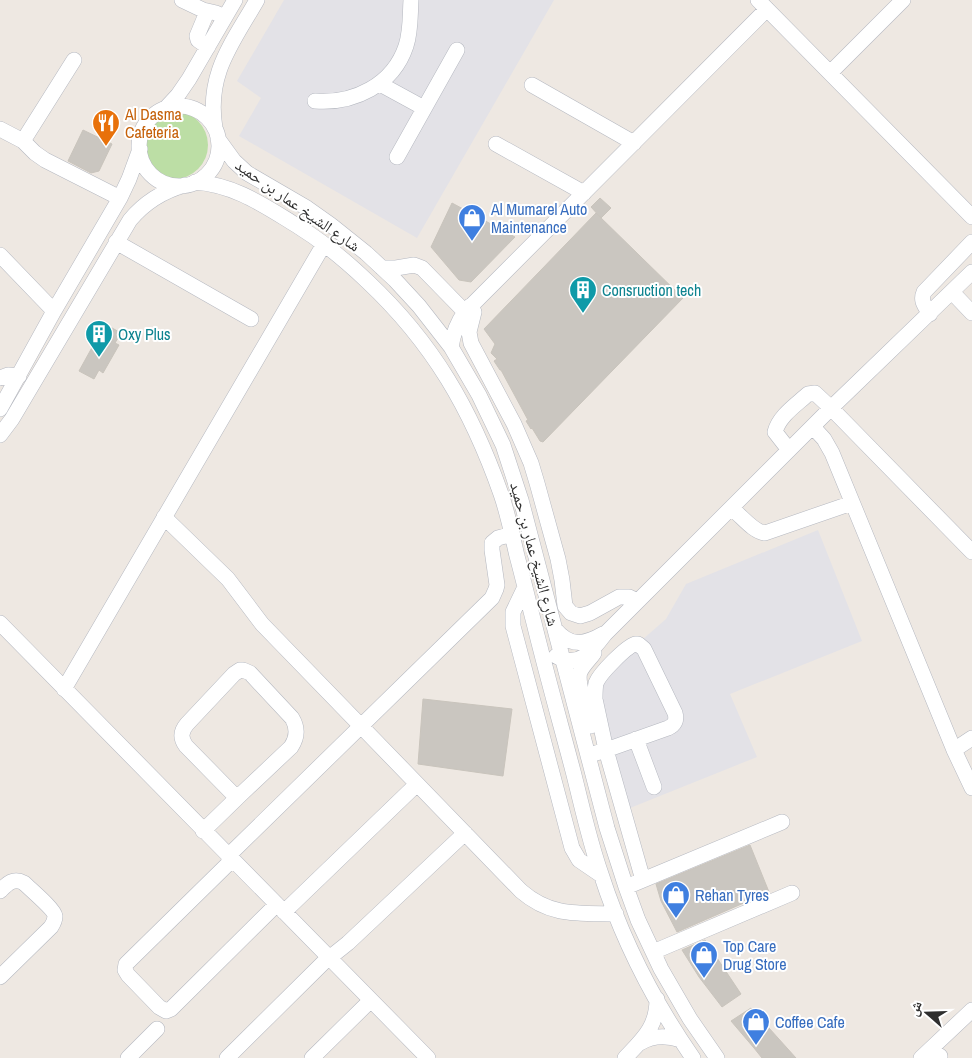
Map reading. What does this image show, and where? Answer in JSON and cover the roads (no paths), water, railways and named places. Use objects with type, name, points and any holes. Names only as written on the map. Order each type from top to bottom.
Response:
[{"type":"street","points":[[182,0],[207,12],[225,17]]},
{"type":"street","points":[[164,109],[184,87],[235,0]]},
{"type":"street","points":[[0,435],[12,419],[130,220],[145,204],[164,192],[190,183],[208,173],[211,169],[219,150],[212,105],[214,86],[224,57],[257,0]]},
{"type":"street","points":[[315,102],[345,99],[363,94],[380,84],[393,70],[406,45],[410,26],[411,0]]},
{"type":"street","points":[[830,73],[903,0]]},
{"type":"street","points":[[451,347],[454,332],[460,318],[468,309],[634,143],[763,5],[972,217]]},
{"type":"street","points":[[207,12],[197,36],[200,42],[208,47]]},
{"type":"street","points":[[397,156],[457,50]]},
{"type":"street","points":[[23,141],[74,60]]},
{"type":"street","points":[[380,84],[424,108]]},
{"type":"street","points":[[532,85],[634,143]]},
{"type":"street","points":[[0,409],[54,311],[120,198],[140,149],[142,132],[150,118],[157,112],[174,106],[194,108],[210,120],[217,134]]},
{"type":"street","points":[[0,129],[23,141],[45,160],[120,198]]},
{"type":"street","name":"شارع الشيخ عمار بن حميد","points":[[217,134],[234,161],[247,173],[332,225],[382,268],[419,306],[451,347],[479,395],[503,445],[522,500],[606,828],[626,888],[653,952],[680,1003],[717,1058]]},
{"type":"street","points":[[496,144],[584,193]]},
{"type":"street","points":[[140,149],[145,166],[158,180],[176,185],[190,183]]},
{"type":"street","name":"شارع الشيخ عمار بن حميد","points":[[190,183],[224,186],[241,193],[324,244],[349,264],[400,315],[445,374],[478,438],[501,496],[553,701],[601,875],[634,956],[657,999],[693,1058]]},
{"type":"street","points":[[116,242],[251,319]]},
{"type":"street","points":[[930,314],[922,302],[922,295],[972,242]]},
{"type":"street","points":[[64,689],[324,244]]},
{"type":"street","points":[[0,255],[54,311]]},
{"type":"street","points":[[382,268],[414,265],[422,268],[468,309],[474,312],[469,332],[471,343],[505,405],[523,443],[537,483],[558,559],[565,606],[575,615],[585,615],[619,597],[629,597],[637,601]]},
{"type":"street","points":[[517,554],[525,562],[550,648],[555,656],[563,660],[575,660],[586,656],[637,601],[831,408],[952,292],[969,280]]},
{"type":"street","points":[[952,292],[972,313]]},
{"type":"street","points":[[0,378],[8,375],[19,376]]},
{"type":"street","points":[[789,450],[774,432],[776,425],[808,394],[814,394],[831,408],[972,552]]},
{"type":"street","points":[[813,427],[819,432],[828,446],[954,750],[972,788]]},
{"type":"street","points":[[731,508],[741,515],[756,531],[765,533],[852,503]]},
{"type":"street","points":[[164,517],[220,570],[262,624],[521,891],[536,903],[564,912],[616,914]]},
{"type":"street","points":[[417,784],[171,1009],[166,1011],[159,1007],[126,972],[126,964],[361,726],[492,598],[497,585],[491,546],[498,538],[512,534]]},
{"type":"street","points":[[543,584],[552,565],[558,559]]},
{"type":"street","points":[[525,587],[514,607],[512,621],[557,793],[574,853],[579,860],[601,875]]},
{"type":"street","points":[[0,623],[371,1000],[424,1057]]},
{"type":"street","points":[[555,629],[564,638],[576,643],[590,641],[605,634]]},
{"type":"street","points":[[587,755],[592,733],[581,687],[580,672],[605,634]]},
{"type":"street","points":[[587,755],[606,750],[671,726],[675,722],[676,716],[644,649],[638,644],[628,647],[600,676],[596,683],[595,699],[606,750],[643,880]]},
{"type":"street","points":[[203,830],[237,798],[291,747],[296,738],[295,723],[292,718],[250,673],[244,670],[237,671],[234,674],[187,724],[182,734],[182,739],[186,746],[237,798]]},
{"type":"street","points":[[954,750],[972,738]]},
{"type":"street","points":[[636,739],[654,787]]},
{"type":"street","points":[[557,793],[572,768]]},
{"type":"street","points":[[626,888],[782,822]]},
{"type":"street","points":[[228,1058],[328,957],[348,943],[465,833]]},
{"type":"street","points":[[0,892],[12,881],[20,881],[53,911],[55,918],[51,927],[0,977]]},
{"type":"street","points":[[653,952],[792,893]]},
{"type":"street","points":[[625,1058],[645,1038],[653,1024],[657,999]]},
{"type":"street","points":[[312,1058],[371,1000]]},
{"type":"street","points":[[921,1058],[972,1010]]},
{"type":"street","points":[[128,1058],[157,1029]]},
{"type":"street","points":[[639,1044],[659,1036],[681,1040]]},
{"type":"place","name":"Al Dasma Cafeteria","points":[[106,147]]},
{"type":"place","name":"Al Mumarel Auto Maintenance","points":[[472,242]]},
{"type":"place","name":"Consruction tech","points":[[583,314]]},
{"type":"place","name":"Oxy Plus","points":[[99,358]]},
{"type":"place","name":"Rehan Tyres","points":[[676,919]]},
{"type":"place","name":"Top Care Drug Store","points":[[704,979]]},
{"type":"place","name":"Coffee Cafe","points":[[756,1046]]}]
